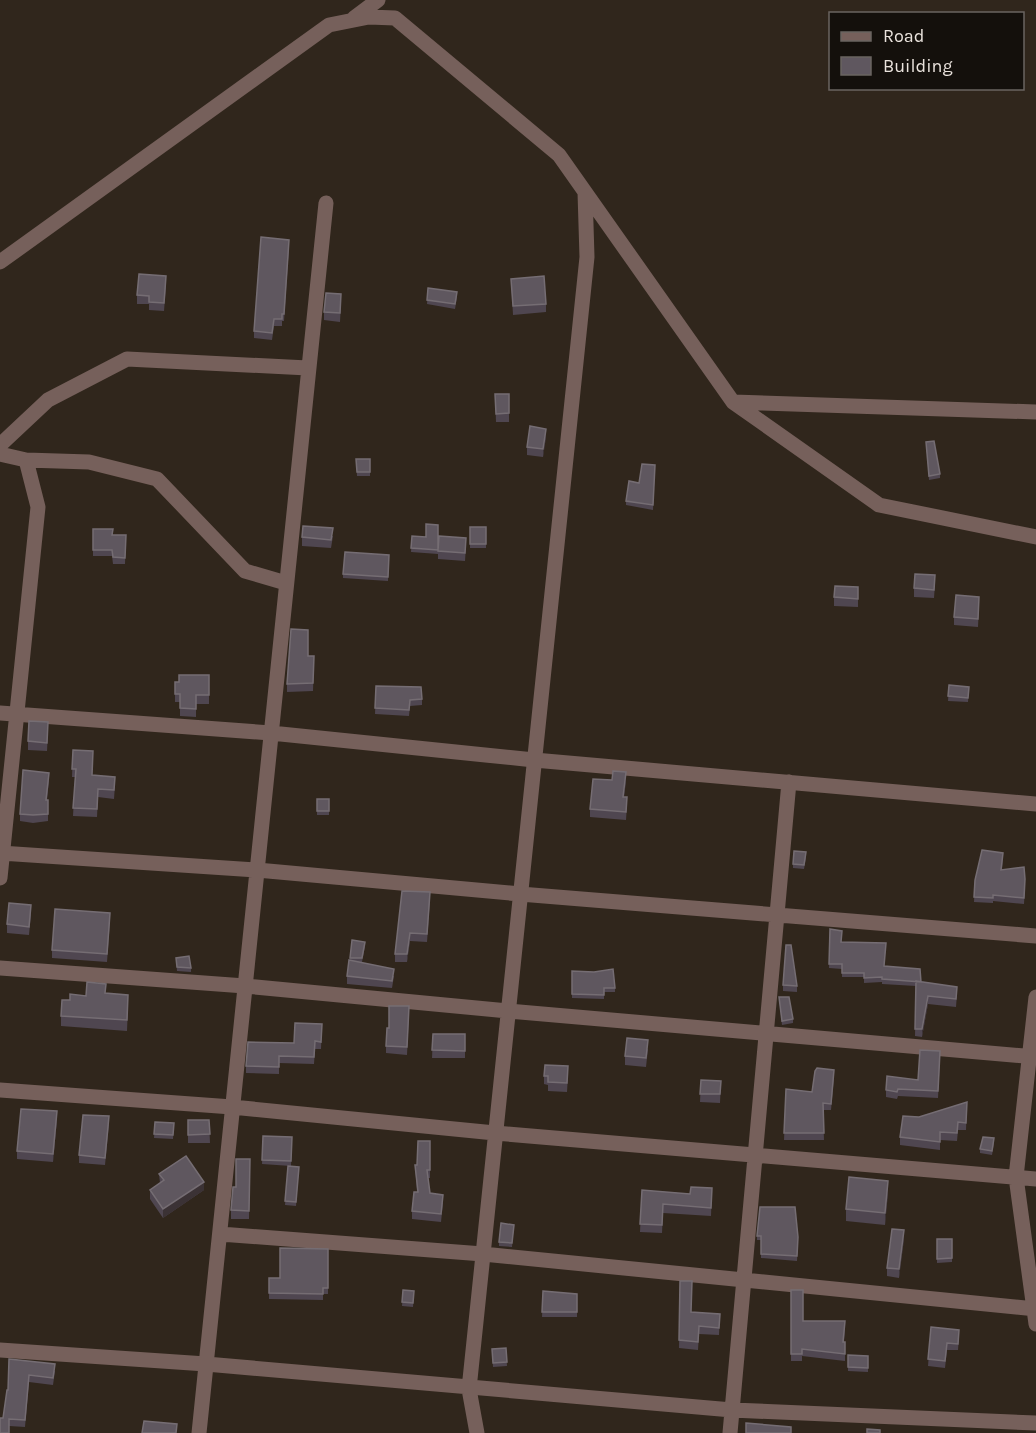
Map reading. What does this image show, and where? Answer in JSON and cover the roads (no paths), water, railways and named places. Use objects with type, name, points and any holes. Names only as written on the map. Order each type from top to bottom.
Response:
[{"type":"street","points":[[349,21],[378,0]]},
{"type":"street","points":[[0,262],[329,25],[369,17],[395,18],[559,154],[733,402],[879,506],[1036,537]]},
{"type":"street","points":[[477,1433],[470,1389],[587,257],[585,191]]},
{"type":"street","points":[[199,1433],[326,202]]},
{"type":"street","points":[[0,445],[48,400],[127,359],[308,368]]},
{"type":"street","points":[[733,402],[1036,412]]},
{"type":"street","points":[[0,454],[26,460],[89,462],[157,479],[245,571],[286,583]]},
{"type":"street","points":[[0,878],[38,507],[26,460]]},
{"type":"street","points":[[0,707],[17,714]]},
{"type":"street","points":[[0,712],[271,733],[534,760],[1036,804]]},
{"type":"street","points":[[730,1433],[789,782]]},
{"type":"street","points":[[1,853],[257,870],[1036,936]]},
{"type":"street","points":[[0,968],[245,986],[1033,1057]]},
{"type":"street","points":[[220,1234],[483,1254],[744,1280],[1035,1314],[1016,1177],[1033,1057],[1036,996]]},
{"type":"street","points":[[0,1090],[232,1107],[1036,1179]]},
{"type":"street","points":[[0,1350],[206,1364],[470,1389],[732,1410],[1036,1423]]}]
